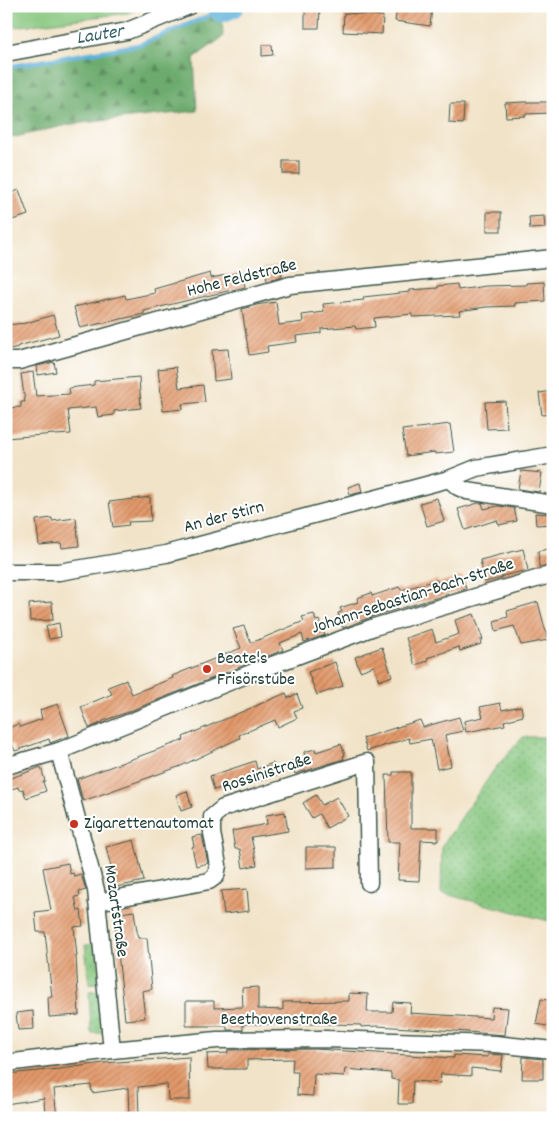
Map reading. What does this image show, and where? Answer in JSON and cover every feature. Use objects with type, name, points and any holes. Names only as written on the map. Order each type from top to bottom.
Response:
[{"type":"street","points":[[6,53],[127,31],[189,6]]},
{"type":"street","name":"Hohe Feldstraße","points":[[6,361],[19,360],[290,285],[553,258]]},
{"type":"street","name":"An der Stirn","points":[[6,572],[59,572],[166,554],[449,479],[476,468],[553,455]]},
{"type":"street","points":[[449,479],[458,487],[467,491],[553,504]]},
{"type":"street","name":"Johann-Sebastian-Bach-Straße","points":[[6,766],[59,751],[251,673],[374,627],[553,574]]},
{"type":"street","name":"Mozartstraße","points":[[59,751],[96,890],[112,1050]]},
{"type":"street","name":"Rossinistraße","points":[[97,902],[208,881],[216,876],[218,865],[212,833],[212,818],[223,808],[367,762],[369,883]]},
{"type":"street","name":"Beethovenstraße","points":[[6,1064],[112,1050],[217,1040],[325,1039],[495,1044],[553,1050]]},
{"type":"green space","points":[[6,6],[144,6],[128,13],[6,28]]},
{"type":"green space","points":[[222,10],[223,37],[194,58],[197,111],[72,124],[6,139],[6,67],[139,45]]},
{"type":"green space","points":[[523,737],[553,737],[553,922],[441,893],[442,846],[496,767]]},
{"type":"green space","points":[[97,944],[100,983],[89,984],[85,945]]},
{"type":"green space","points":[[102,991],[104,1033],[91,1033],[89,992]]},
{"type":"building","points":[[305,6],[320,6],[319,28],[305,28]]},
{"type":"building","points":[[413,6],[432,8],[430,26],[395,21],[397,7],[413,9]]},
{"type":"building","points":[[344,13],[383,16],[382,34],[343,32]]},
{"type":"building","points":[[262,45],[272,45],[273,55],[262,56]]},
{"type":"building","points":[[553,102],[553,113],[506,117],[505,103]]},
{"type":"building","points":[[450,104],[464,104],[463,124],[449,123]]},
{"type":"building","points":[[283,161],[299,161],[299,174],[283,174]]},
{"type":"building","points":[[19,190],[28,215],[6,222],[6,195]]},
{"type":"building","points":[[487,212],[501,212],[501,231],[487,231]]},
{"type":"building","points":[[544,216],[545,228],[530,229],[529,217]]},
{"type":"building","points":[[280,265],[282,277],[267,281],[264,268]]},
{"type":"building","points":[[242,272],[245,287],[144,311],[144,314],[80,328],[74,307],[125,295],[126,299],[155,293],[154,289],[210,273],[211,278]]},
{"type":"building","points":[[544,282],[545,301],[515,303],[515,306],[486,307],[459,311],[460,315],[412,317],[412,314],[374,318],[375,327],[356,329],[355,326],[321,329],[321,333],[296,336],[297,342],[267,346],[268,352],[249,355],[242,309],[256,305],[276,302],[279,325],[303,322],[302,315],[324,312],[323,304],[364,300],[363,297],[457,284],[458,290]]},
{"type":"building","points":[[53,315],[59,335],[6,350],[6,325],[26,323]]},
{"type":"building","points":[[228,349],[231,379],[214,381],[212,350]]},
{"type":"building","points":[[54,362],[56,372],[38,375],[37,366]]},
{"type":"building","points":[[176,367],[179,388],[203,385],[205,402],[182,404],[183,409],[163,411],[158,369]]},
{"type":"building","points":[[33,372],[36,396],[70,394],[69,388],[94,385],[94,381],[139,377],[141,408],[114,411],[114,415],[98,417],[96,407],[68,410],[71,434],[6,438],[6,408],[21,407],[21,402],[25,402],[21,374]]},
{"type":"building","points":[[553,391],[553,414],[542,415],[539,393]]},
{"type":"building","points":[[505,401],[507,428],[487,429],[485,402]]},
{"type":"building","points":[[450,424],[454,452],[435,454],[435,452],[406,456],[402,430]]},
{"type":"building","points":[[521,471],[542,473],[539,492],[518,489]]},
{"type":"building","points":[[360,483],[362,492],[350,495],[348,487]]},
{"type":"building","points":[[150,497],[151,521],[128,522],[129,525],[113,527],[109,502]]},
{"type":"building","points":[[437,498],[444,521],[427,526],[420,503]]},
{"type":"building","points":[[482,503],[484,509],[498,506],[514,508],[517,521],[499,525],[497,520],[465,530],[458,509]]},
{"type":"building","points":[[535,513],[553,514],[553,524],[536,525]]},
{"type":"building","points":[[52,518],[52,521],[76,518],[79,546],[62,548],[61,543],[39,545],[36,520]]},
{"type":"building","points":[[553,548],[553,564],[539,567],[538,551]]},
{"type":"building","points":[[523,549],[528,570],[485,582],[480,560]]},
{"type":"building","points":[[462,576],[466,589],[371,617],[343,628],[338,613],[342,612],[340,608],[358,602],[357,598],[371,593],[372,596],[399,587],[401,590],[437,580],[438,583]]},
{"type":"building","points":[[52,602],[53,620],[30,621],[29,604]]},
{"type":"building","points":[[538,602],[548,640],[521,645],[514,626],[496,631],[494,621],[508,617],[507,611]]},
{"type":"building","points":[[314,614],[316,621],[319,620],[325,635],[304,642],[302,634],[280,643],[283,650],[89,728],[81,707],[112,694],[108,687],[126,680],[132,694],[241,648],[233,629],[244,626],[251,643],[304,621],[302,617]]},
{"type":"building","points":[[474,614],[483,640],[480,640],[481,644],[460,651],[459,647],[427,658],[428,661],[415,665],[406,638],[432,629],[436,642],[459,634],[455,620]]},
{"type":"building","points":[[59,623],[61,637],[49,639],[46,626]]},
{"type":"building","points":[[382,647],[392,676],[379,681],[374,666],[360,671],[355,657]]},
{"type":"building","points":[[335,662],[343,686],[317,695],[308,672]]},
{"type":"building","points":[[286,693],[288,698],[297,694],[302,708],[294,711],[297,718],[278,727],[275,720],[239,735],[240,738],[181,766],[83,801],[77,779],[184,740],[183,737]]},
{"type":"building","points":[[500,703],[502,710],[521,706],[523,716],[504,721],[505,725],[466,732],[464,721],[483,717],[480,707]]},
{"type":"building","points":[[58,704],[69,736],[50,743],[49,739],[15,751],[12,744],[6,746],[6,729],[18,724],[20,727],[42,719],[40,710]]},
{"type":"building","points":[[459,717],[463,731],[445,735],[451,766],[437,769],[431,739],[410,743],[409,738],[367,751],[363,738],[420,720],[423,727]]},
{"type":"building","points":[[341,744],[345,755],[343,756],[344,759],[295,774],[292,761],[305,758],[304,752],[315,749],[316,752]]},
{"type":"building","points":[[255,761],[257,769],[273,763],[278,774],[247,785],[245,780],[214,790],[210,776]]},
{"type":"building","points":[[41,767],[46,791],[26,798],[23,789],[19,790],[18,787],[6,791],[6,780]]},
{"type":"building","points":[[393,772],[411,772],[411,828],[438,828],[438,841],[421,840],[419,881],[398,880],[400,842],[388,842],[386,775],[393,775]]},
{"type":"building","points":[[187,791],[192,807],[181,811],[176,795]]},
{"type":"building","points":[[316,795],[322,805],[337,797],[348,816],[327,828],[319,814],[312,818],[303,803]]},
{"type":"building","points":[[285,812],[288,831],[251,837],[257,865],[243,868],[240,849],[235,849],[232,831],[267,824],[266,815]]},
{"type":"building","points":[[202,835],[208,863],[196,866],[192,837]]},
{"type":"building","points":[[134,840],[144,881],[116,887],[106,847]]},
{"type":"building","points":[[306,847],[336,847],[336,867],[306,868]]},
{"type":"building","points":[[68,863],[70,874],[73,873],[74,876],[81,874],[86,890],[79,892],[80,896],[75,897],[78,911],[81,910],[83,926],[74,927],[79,1015],[49,1017],[48,997],[52,997],[45,932],[37,932],[35,912],[51,910],[43,868]]},
{"type":"building","points":[[247,889],[249,911],[224,914],[221,891]]},
{"type":"building","points":[[134,911],[138,938],[147,938],[152,989],[142,991],[145,1018],[125,1020],[114,914]]},
{"type":"building","points":[[258,987],[258,1009],[283,1010],[283,1002],[349,1001],[349,993],[368,994],[367,1012],[392,1012],[393,1002],[411,1003],[410,1013],[491,1018],[492,1007],[508,1008],[505,1035],[331,1024],[243,1024],[243,1030],[227,1030],[227,1026],[186,1026],[186,1001],[214,1001],[214,1008],[243,1007],[242,988]]},
{"type":"building","points":[[541,999],[553,1001],[553,1027],[536,1024]]},
{"type":"building","points":[[33,1011],[34,1029],[18,1030],[16,1013]]},
{"type":"building","points":[[315,1049],[454,1058],[454,1055],[488,1057],[488,1054],[503,1055],[501,1071],[471,1068],[471,1076],[441,1074],[440,1083],[413,1081],[412,1104],[398,1104],[399,1080],[391,1079],[391,1073],[345,1069],[344,1076],[314,1074],[313,1096],[297,1095],[298,1072],[292,1072],[293,1059],[247,1060],[247,1069],[208,1069],[207,1054],[228,1053],[228,1050]]},
{"type":"building","points":[[189,1057],[190,1100],[168,1100],[167,1084],[138,1087],[139,1116],[129,1117],[128,1088],[92,1093],[91,1085],[54,1089],[57,1118],[45,1118],[44,1098],[6,1104],[6,1074],[103,1063]]},
{"type":"building","points":[[523,1057],[543,1059],[543,1079],[522,1079]]},
{"type":"waterway","points":[[222,10],[232,6]]},
{"type":"waterway","name":"Lauter","points":[[6,67],[139,45],[222,10]]},
{"type":"place","name":"Beate's Frisörstube","points":[[207,669]]},
{"type":"place","name":"Zigarettenautomat","points":[[74,824]]}]
